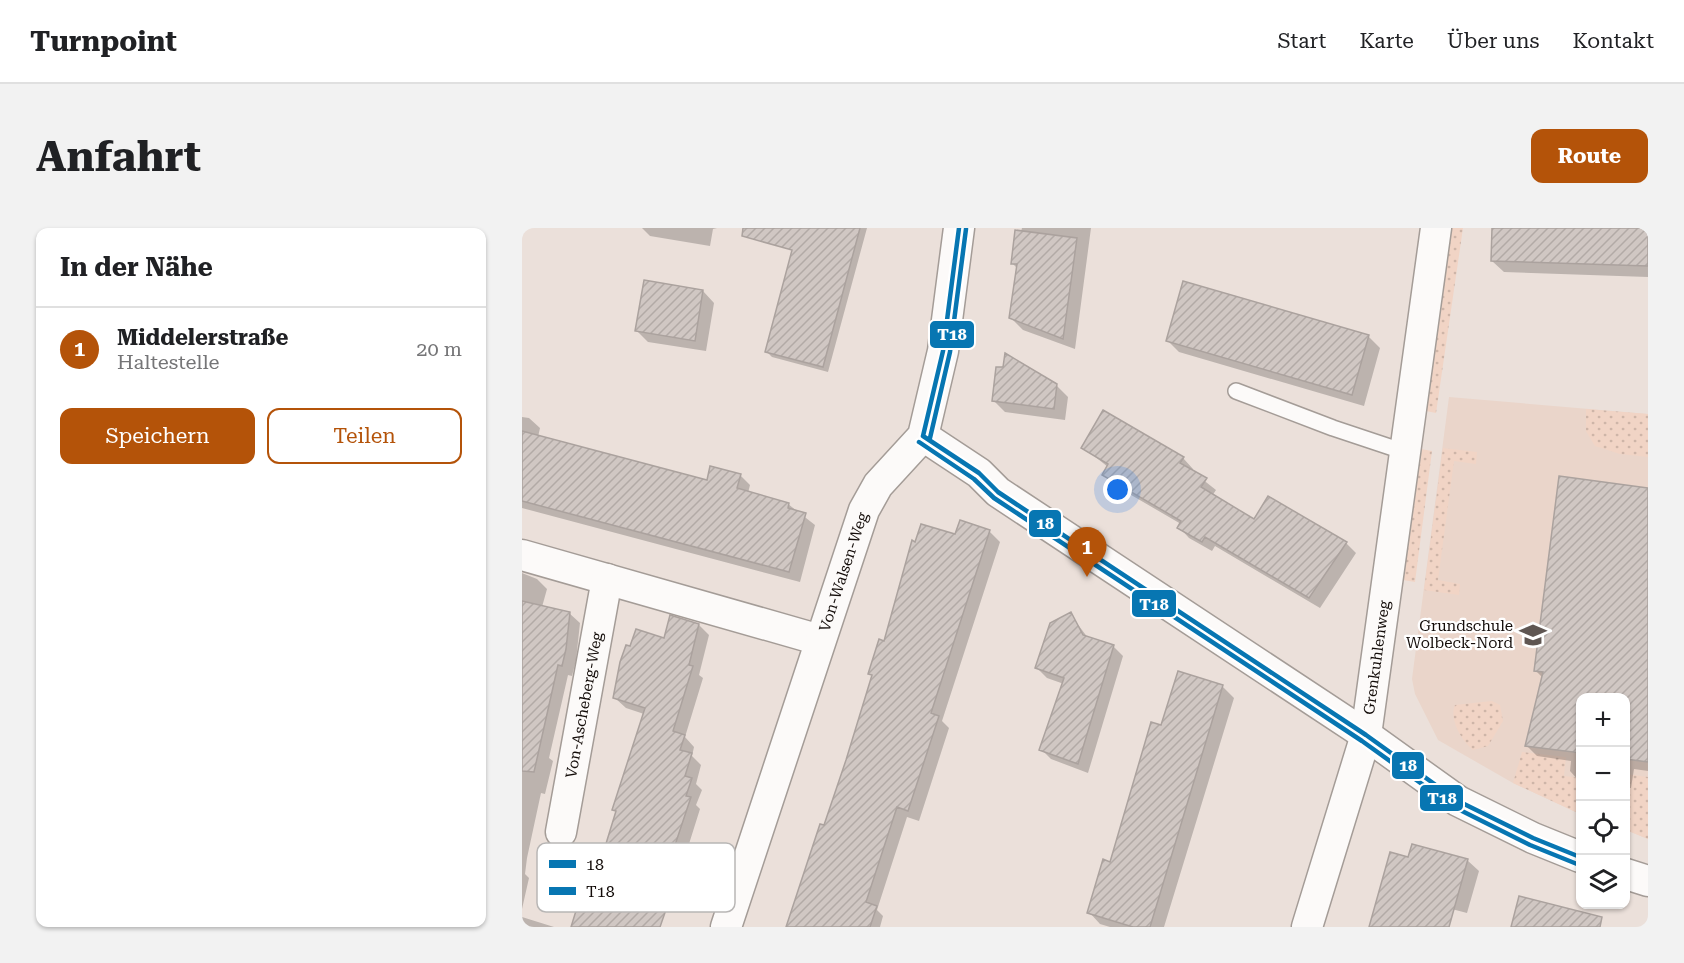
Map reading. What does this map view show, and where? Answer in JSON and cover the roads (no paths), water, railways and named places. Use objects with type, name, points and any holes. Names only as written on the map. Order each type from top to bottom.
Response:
[{"type":"street","name":"Von-Walsen-Weg","points":[[735,900],[864,510],[879,485],[923,436],[943,351],[959,228]]},
{"type":"street","name":"Grenkuhlenweg","points":[[1307,927],[1366,735],[1436,228]]},
{"type":"street","points":[[923,436],[979,473],[998,492],[1366,735],[1458,801],[1533,838],[1578,855]]},
{"type":"street","points":[[522,555],[820,640]]},
{"type":"street","name":"Von-Ascheberg-Weg","points":[[561,832],[607,579]]},
{"type":"street","points":[[1630,875],[1648,881]]},
{"type":"street","name":"Von-Walsen-Weg","points":[[726,927],[731,912]]},
{"type":"lane","points":[[1236,391],[1333,428],[1405,452]]},
{"type":"place","name":"Middelerstraße","points":[[1087,577]]},
{"type":"place","name":"Grundschule Wolbeck-Nord","points":[[1533,635]]}]
